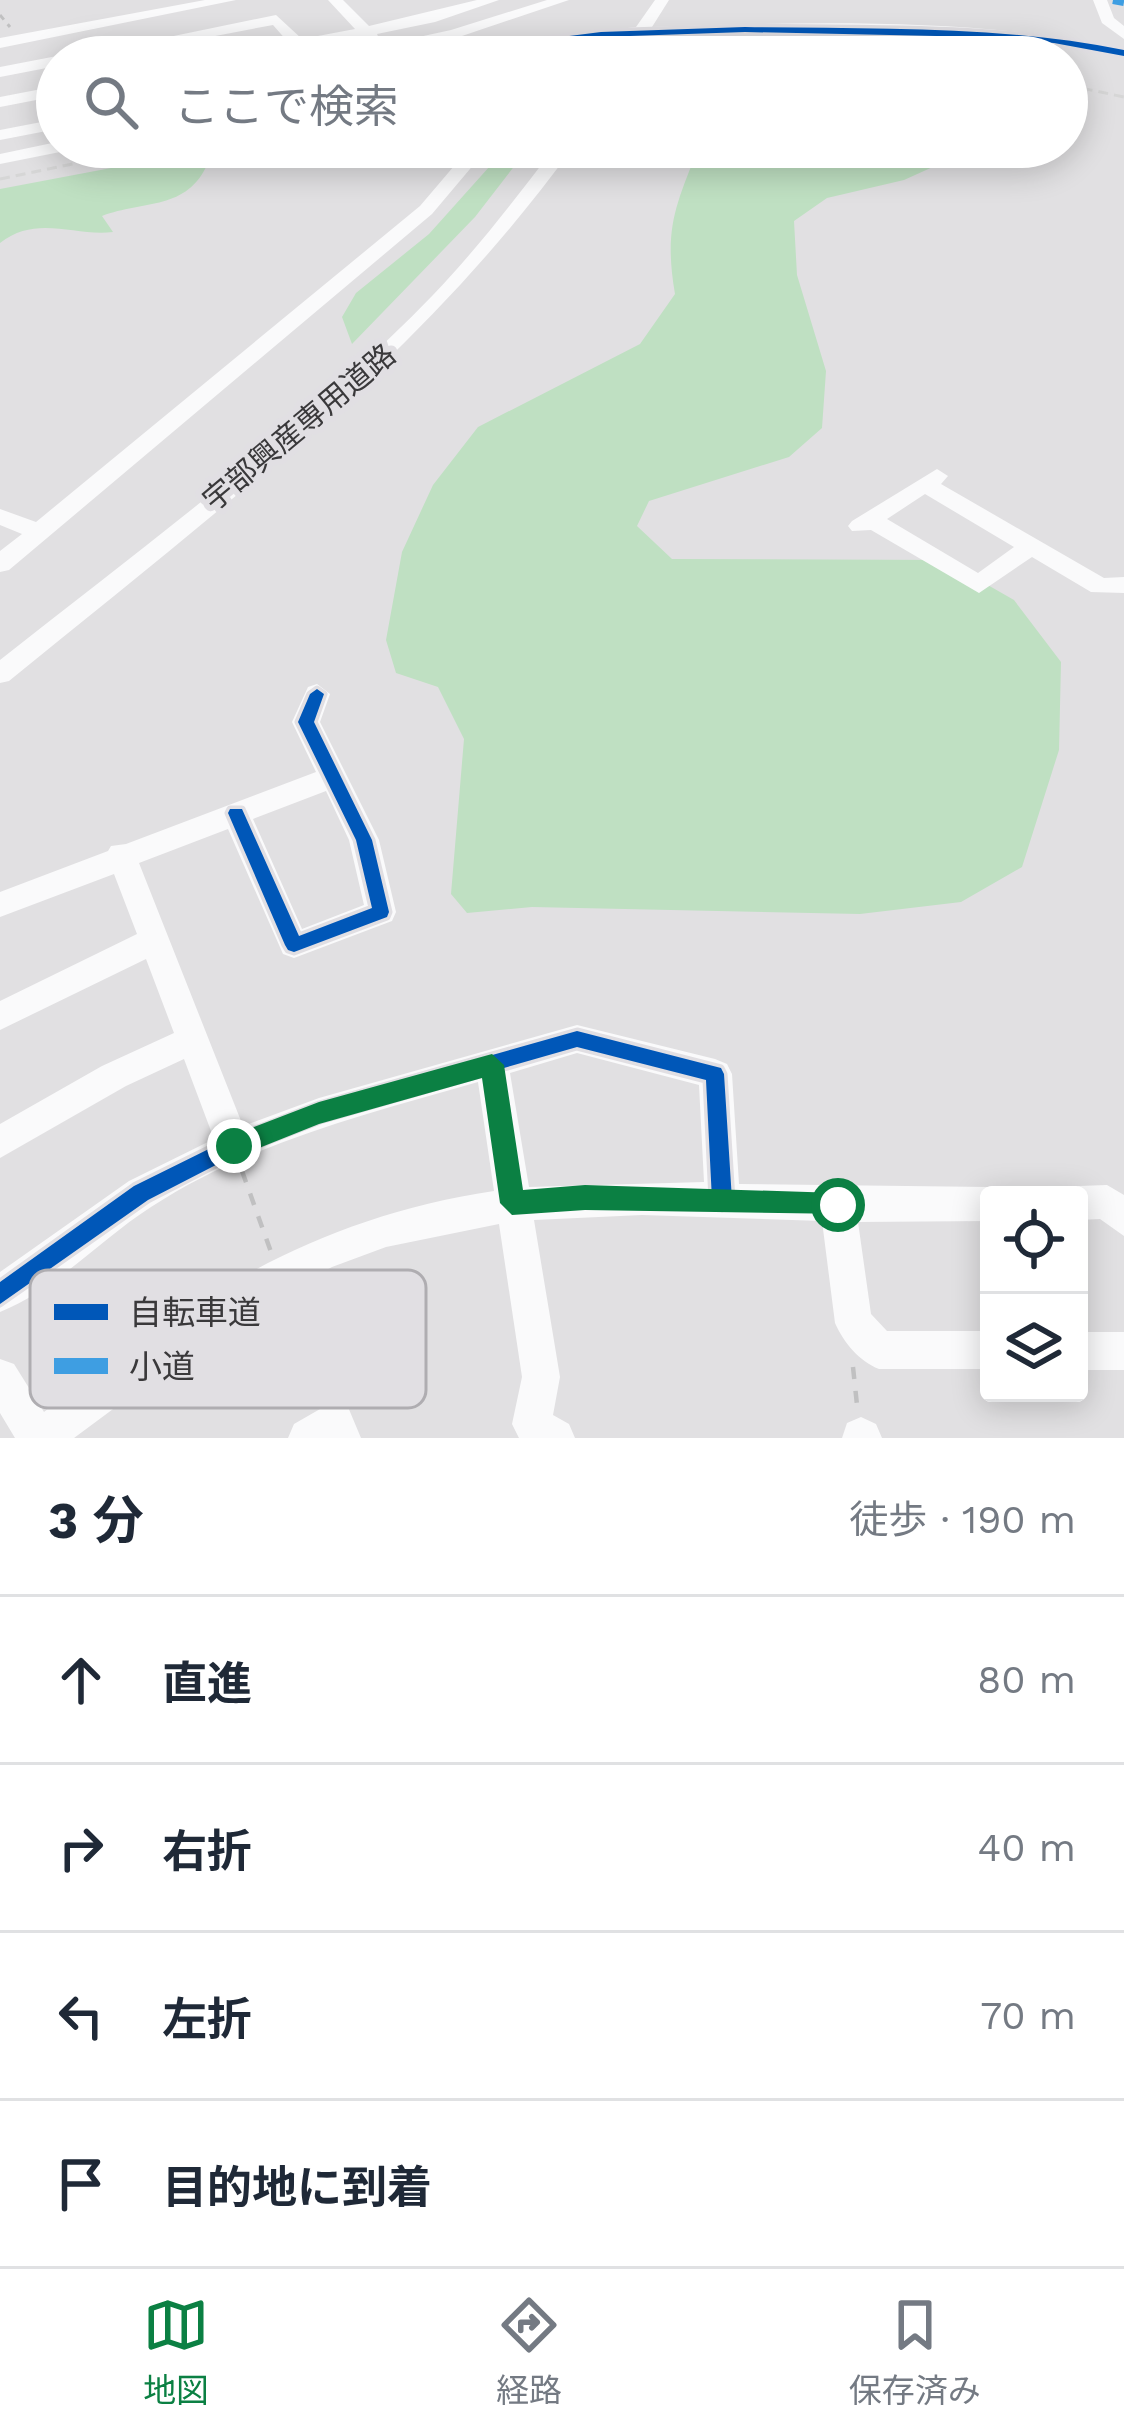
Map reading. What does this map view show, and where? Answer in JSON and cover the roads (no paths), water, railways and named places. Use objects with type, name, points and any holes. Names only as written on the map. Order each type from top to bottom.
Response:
[{"type":"street","points":[[37,36],[229,0]]},
{"type":"street","points":[[335,0],[370,36]]},
{"type":"street","points":[[409,0],[430,19]]},
{"type":"street","points":[[353,36],[488,0]]},
{"type":"street","points":[[447,36],[562,0]]},
{"type":"street","points":[[638,36],[662,0]]},
{"type":"street","points":[[1100,0],[1107,20],[1124,34]]},
{"type":"street","points":[[193,36],[277,20],[291,36]]},
{"type":"street","points":[[578,36],[662,30],[1009,36]]},
{"type":"street","points":[[64,31],[69,36]]},
{"type":"street","points":[[0,43],[36,36]]},
{"type":"street","points":[[1088,48],[1124,53]]},
{"type":"street","points":[[0,72],[36,66]]},
{"type":"street","points":[[0,102],[36,95]]},
{"type":"street","points":[[0,135],[36,128]]},
{"type":"street","points":[[0,159],[36,152]]},
{"type":"street","points":[[0,564],[426,210],[462,168]]},
{"type":"street","name":"宇部興産専用道路","points":[[0,674],[345,394],[426,319],[520,211],[550,168]]},
{"type":"street","points":[[1031,546],[979,585],[865,523],[930,480],[1100,586],[1122,588]]},
{"type":"street","points":[[0,516],[37,531]]},
{"type":"street","points":[[236,813],[294,945],[381,912],[364,841],[306,722],[316,694]]},
{"type":"street","points":[[0,904],[332,777]]},
{"type":"street","points":[[121,854],[234,1146]]},
{"type":"street","points":[[0,1016],[154,940]]},
{"type":"street","points":[[34,1270],[141,1193],[234,1146],[319,1114],[577,1039],[716,1074],[722,1200]]},
{"type":"street","points":[[0,1142],[114,1076],[192,1040]]},
{"type":"street","points":[[492,1065],[541,1377],[532,1424],[555,1438]]},
{"type":"street","points":[[289,1270],[372,1234],[512,1203],[585,1198],[980,1204]]},
{"type":"street","points":[[1088,1203],[1107,1202],[1124,1219]]},
{"type":"street","points":[[838,1205],[854,1323],[879,1349],[980,1350]]},
{"type":"street","points":[[0,1294],[30,1273]]},
{"type":"street","points":[[1088,1351],[1124,1351]]},
{"type":"street","points":[[0,1378],[40,1438],[79,1408]]},
{"type":"railway","points":[[1088,89],[1124,97]]},
{"type":"railway","points":[[0,179],[53,168]]}]
